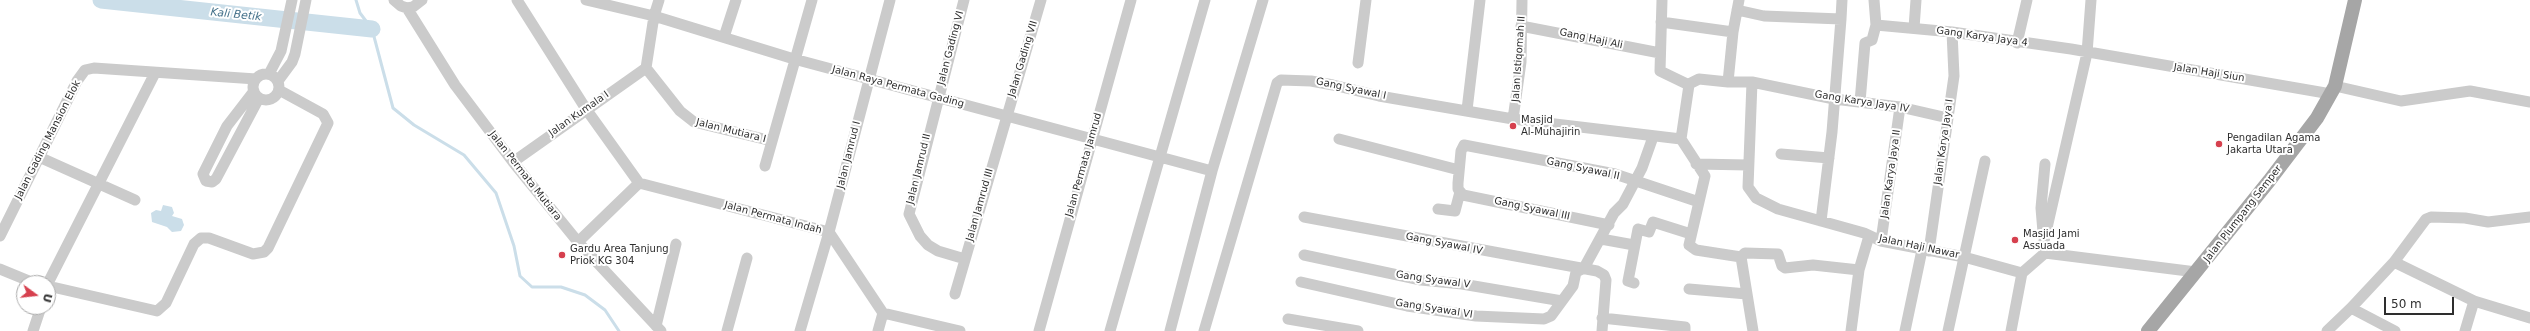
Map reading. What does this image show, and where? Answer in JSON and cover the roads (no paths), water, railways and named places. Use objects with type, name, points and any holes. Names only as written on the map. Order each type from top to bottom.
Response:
[{"type":"main road","name":"Jalan Plumpang Semper","points":[[2148,331],[2269,181],[2317,118],[2333,90],[2355,0]]},
{"type":"street","points":[[269,74],[280,54],[292,0]]},
{"type":"street","points":[[256,95],[266,100],[273,98],[292,62],[301,28],[306,0]]},
{"type":"street","points":[[394,0],[400,6],[407,8],[413,7],[422,0]]},
{"type":"street","points":[[517,0],[586,109],[639,183],[578,242]]},
{"type":"street","name":"Jalan Raya Permata Gading","points":[[586,0],[654,16],[794,59],[938,97],[1005,117],[1212,171]]},
{"type":"street","points":[[646,68],[654,16],[659,0]]},
{"type":"street","points":[[724,37],[736,0]]},
{"type":"street","points":[[765,166],[794,59],[812,0]]},
{"type":"street","name":"Jalan Jamrud I","points":[[800,331],[829,232],[868,78],[890,0]]},
{"type":"street","name":"Jalan Gading VI","points":[[938,97],[964,0]]},
{"type":"street","name":"Jalan Gading VII","points":[[1005,117],[1041,0]]},
{"type":"street","name":"Jalan Permata Jamrud","points":[[1039,331],[1131,0]]},
{"type":"street","points":[[1110,331],[1205,0]]},
{"type":"street","points":[[1170,331],[1212,171],[1263,0]]},
{"type":"street","points":[[1358,63],[1366,0]]},
{"type":"street","points":[[1467,110],[1480,0]]},
{"type":"street","name":"Jalan Istiqomah II","points":[[1513,119],[1518,95],[1522,0]]},
{"type":"street","points":[[1662,0],[1660,71],[1689,84],[1681,139],[1705,176],[1688,243],[1693,249],[1741,258]]},
{"type":"street","points":[[1821,221],[1829,158],[1842,0]]},
{"type":"street","points":[[1860,102],[1865,43],[1872,40],[1876,26],[1874,0]]},
{"type":"street","points":[[1914,28],[1916,0]]},
{"type":"street","points":[[2017,43],[2027,0]]},
{"type":"street","points":[[2044,241],[2087,52],[2091,0]]},
{"type":"street","points":[[1728,82],[1732,32],[1738,5],[1764,16],[1841,19]]},
{"type":"street","name":"Jalan Permata Mutiara","points":[[407,8],[455,85],[512,162],[578,242],[658,328]]},
{"type":"street","points":[[1661,22],[1732,32]]},
{"type":"street","name":"Gang Haji Ali","points":[[1521,26],[1660,53]]},
{"type":"street","name":"Gang Karya Jaya 4","points":[[1876,26],[1952,32],[2017,43],[2087,52]]},
{"type":"street","name":"Jalan Karya Jaya I","points":[[1905,331],[1925,250],[1948,118],[1954,76],[1952,32]]},
{"type":"street","points":[[284,36],[298,39]]},
{"type":"street","name":"Jalan Haji Siun","points":[[2087,52],[2401,101],[2470,91],[2530,102]]},
{"type":"street","name":"Jalan Gading Mansion Elok","points":[[0,236],[77,81],[85,70],[94,68],[256,79]]},
{"type":"street","name":"Jalan Kumala I","points":[[512,162],[646,68]]},
{"type":"street","name":"Jalan Mutiara I","points":[[646,68],[680,111],[694,122],[772,141]]},
{"type":"street","points":[[53,275],[101,183],[155,73]]},
{"type":"street","points":[[256,95],[227,126],[203,174],[206,181],[212,182],[216,179],[256,95],[253,84],[262,74],[269,74]]},
{"type":"street","points":[[56,287],[157,311],[166,303],[194,244],[201,238],[209,238],[253,254],[264,252],[268,248],[328,123],[324,114],[278,86],[269,74]]},
{"type":"street","name":"Gang Karya Jaya IV","points":[[1689,84],[1699,79],[1728,82],[1752,82],[1834,99],[1900,107],[1948,118]]},
{"type":"street","name":"Gang Syawal I","points":[[1204,331],[1279,81],[1311,81],[1379,96],[1513,119],[1653,137],[1681,139]]},
{"type":"street","name":"Jalan Haji Nawar","points":[[1752,82],[1748,187],[1756,198],[1778,209],[1869,236],[1880,241],[1964,257],[2022,273]]},
{"type":"street","name":"Jalan Jamrud II","points":[[938,97],[909,214],[920,236],[928,245],[938,251],[965,259]]},
{"type":"street","name":"Jalan Karya Jaya II","points":[[1880,241],[1900,107]]},
{"type":"street","name":"Jalan Jamrud III","points":[[955,294],[1005,117]]},
{"type":"street","points":[[1584,268],[1636,181],[1653,137]]},
{"type":"street","points":[[1339,139],[1459,170],[1459,190],[1455,211],[1438,209]]},
{"type":"street","name":"Gang Syawal II","points":[[1459,170],[1464,145],[1615,174],[1699,202]]},
{"type":"street","points":[[1782,154],[1829,158]]},
{"type":"street","points":[[39,156],[101,183],[135,200]]},
{"type":"street","points":[[1948,331],[1985,162]]},
{"type":"street","points":[[1696,164],[1748,165]]},
{"type":"street","points":[[2045,164],[2041,208],[2045,253]]},
{"type":"street","name":"Jalan Permata Indah","points":[[639,183],[829,232],[882,313]]},
{"type":"street","name":"Gang Syawal III","points":[[1459,190],[1463,195],[1609,225]]},
{"type":"street","name":"Gang Syawal IV","points":[[1304,217],[1584,268],[1602,273],[1606,280],[1602,331]]},
{"type":"street","points":[[2327,331],[2394,262],[2426,219],[2431,217],[2465,218],[2488,222],[2530,217]]},
{"type":"street","points":[[1634,283],[1628,281],[1635,255],[1632,252],[1638,229],[1649,232],[1653,222],[1691,234]]},
{"type":"street","points":[[1851,331],[1859,270],[1869,236]]},
{"type":"street","points":[[1601,239],[1634,245]]},
{"type":"street","points":[[658,328],[676,244]]},
{"type":"street","points":[[1753,331],[1741,258],[1745,253],[1778,254],[1782,266],[1786,268],[1812,265],[1859,270]]},
{"type":"street","points":[[2011,331],[2022,273],[2045,253],[2196,272]]},
{"type":"street","name":"Gang Syawal V","points":[[1304,255],[1421,280],[1462,284],[1562,301]]},
{"type":"street","points":[[726,331],[747,258]]},
{"type":"street","points":[[2394,262],[2474,301],[2530,318]]},
{"type":"street","name":"Gang Syawal VI","points":[[1300,282],[1407,306],[1511,318],[1544,319],[1550,316],[1573,286],[1576,272],[1584,268]]},
{"type":"street","points":[[0,269],[16,276]]},
{"type":"street","points":[[1689,289],[1747,294]]},
{"type":"street","points":[[2464,331],[2474,301]]},
{"type":"street","points":[[2351,308],[2395,331]]},
{"type":"street","points":[[878,331],[882,313],[960,331]]},
{"type":"street","points":[[33,331],[38,315]]},
{"type":"street","points":[[1602,318],[1685,327],[1685,331]]},
{"type":"street","points":[[1288,319],[1358,331]]},
{"type":"water","points":[[163,205],[172,207],[174,213],[172,216],[182,219],[184,225],[181,231],[172,232],[167,227],[152,222],[151,213],[156,210],[161,211]]},
{"type":"waterway","name":"Kali Betik","points":[[101,0],[372,29]]},
{"type":"waterway","points":[[356,0],[360,13],[372,29],[393,108],[414,125],[464,155],[496,193],[514,246],[520,276],[532,287],[561,287],[585,295],[605,310],[619,331]]},
{"type":"place","name":"Masjid Al-Muhajirin","points":[[1513,126]]},
{"type":"place","name":"Pengadilan Agama Jakarta Utara","points":[[2219,144]]},
{"type":"place","name":"Masjid Jami Assuada","points":[[2015,240]]},
{"type":"place","name":"Gardu Area Tanjung Priok KG 304","points":[[562,255]]}]
